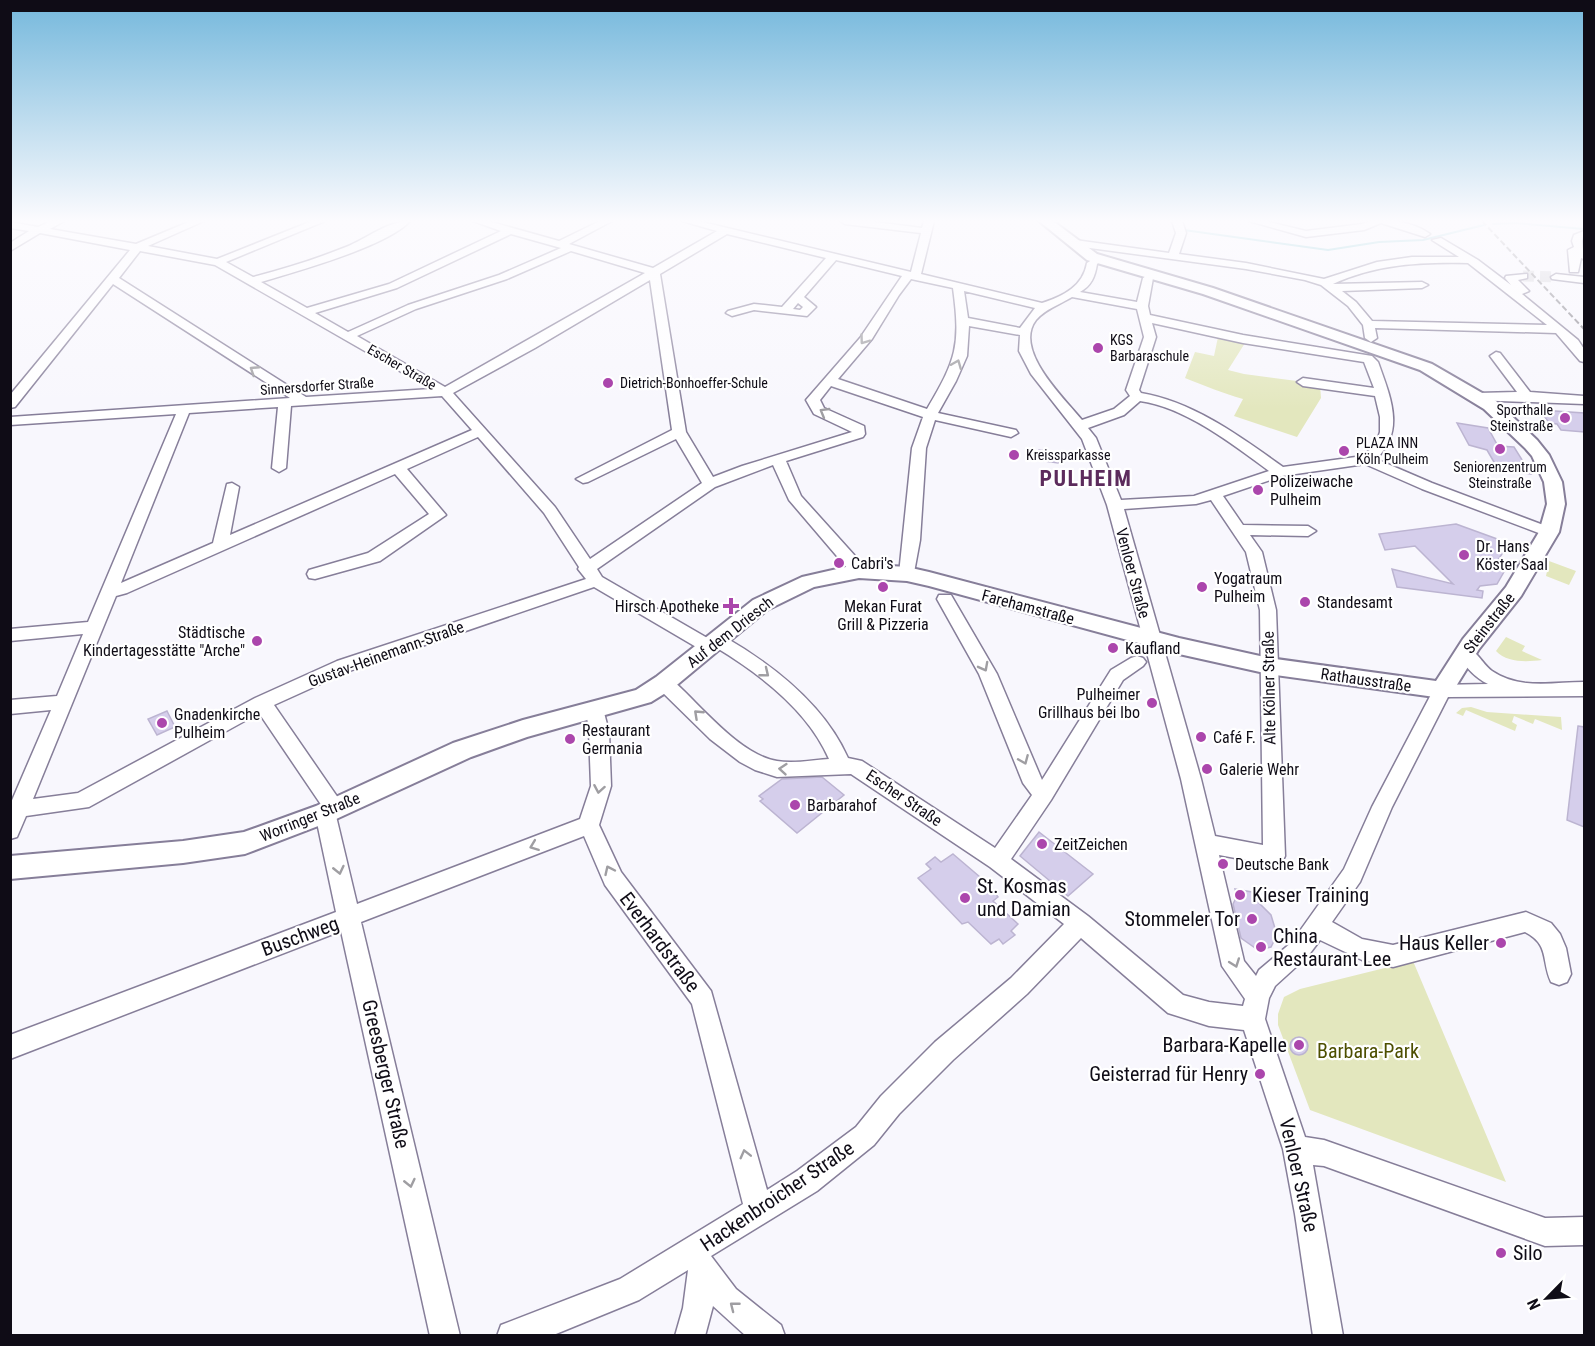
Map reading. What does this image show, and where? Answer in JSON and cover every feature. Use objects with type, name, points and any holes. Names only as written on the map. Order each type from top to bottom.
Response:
[{"type":"main road","name":"Steinstraße","points":[[1183,284],[1384,351],[1426,368],[1478,397],[1517,429],[1540,455],[1553,482],[1556,504],[1550,532],[1514,591],[1465,653],[1442,690]]},
{"type":"main road","name":"Auf dem Driesch","points":[[595,710],[643,696],[664,683],[760,605],[782,592],[836,574],[859,571],[907,574]]},
{"type":"main road","name":"Farehamstraße","points":[[907,574],[1150,639]]},
{"type":"main road","name":"Rathausstraße","points":[[1150,639],[1269,666],[1442,690]]},
{"type":"main road","name":"Worringer Straße","points":[[10,868],[183,852],[245,843],[330,811],[462,750],[523,729],[595,710]]},
{"type":"street","points":[[10,404],[109,284]]},
{"type":"street","points":[[120,284],[304,402]]},
{"type":"street","name":"Escher Straße","points":[[256,284],[445,392],[550,510],[591,575],[713,643],[739,652],[794,696],[837,751],[841,765],[855,766],[998,861],[1080,923],[1176,1005],[1209,1014],[1255,1008]]},
{"type":"street","points":[[306,312],[397,284]]},
{"type":"street","points":[[348,336],[412,307],[482,284]]},
{"type":"street","name":"Sinnersdorfer Straße","points":[[10,421],[445,392],[633,284]]},
{"type":"street","points":[[656,284],[679,432],[710,484]]},
{"type":"street","points":[[732,313],[754,307],[803,314],[810,307],[797,297],[809,284]]},
{"type":"street","points":[[903,284],[888,300],[867,337],[831,381],[930,415],[1011,433]]},
{"type":"street","points":[[946,284],[1043,307]]},
{"type":"street","points":[[963,321],[1025,332],[1031,319],[1043,307],[1071,294],[1083,284]]},
{"type":"street","points":[[1147,284],[1144,312],[1149,338],[1132,390],[1137,397],[1155,400],[1206,421],[1280,472]]},
{"type":"street","points":[[1321,284],[1329,286],[1422,285]]},
{"type":"street","points":[[1500,284],[1571,340],[1584,358]]},
{"type":"street","points":[[1516,284],[1557,321],[1558,329]]},
{"type":"street","points":[[1329,286],[1352,304],[1370,324],[1371,338]]},
{"type":"street","points":[[907,574],[919,448],[930,415],[950,381],[961,356],[963,321],[958,287]]},
{"type":"street","points":[[1071,294],[1243,339],[1363,358],[1372,362],[1381,393],[1387,432],[1382,446],[1367,460]]},
{"type":"street","points":[[1370,324],[1558,329]]},
{"type":"street","name":"Venloer Straße","points":[[1025,332],[1025,351],[1029,360],[1037,374],[1089,438],[1114,505],[1208,844],[1234,966],[1255,1008],[1296,1149],[1313,1233],[1328,1335]]},
{"type":"street","points":[[1496,356],[1526,396]]},
{"type":"street","name":"Gustav-Heinemann-Straße","points":[[22,791],[82,801],[181,745],[262,703],[343,666],[591,575],[710,484],[778,459],[858,434],[859,429],[819,411],[813,405],[813,400],[820,388],[831,381]]},
{"type":"street","points":[[1303,382],[1381,393]]},
{"type":"street","points":[[1478,397],[1526,396],[1584,400]]},
{"type":"street","points":[[1079,426],[1119,412],[1137,397]]},
{"type":"street","points":[[279,468],[285,403]]},
{"type":"street","points":[[10,831],[22,791],[63,702],[183,410]]},
{"type":"street","points":[[107,592],[121,589],[481,431]]},
{"type":"street","points":[[584,479],[679,432]]},
{"type":"street","points":[[778,459],[794,497],[859,571]]},
{"type":"street","points":[[1114,505],[1196,500],[1280,472],[1367,460],[1427,486],[1550,532]]},
{"type":"street","points":[[315,574],[374,557],[438,515],[398,468]]},
{"type":"street","points":[[220,546],[232,487]]},
{"type":"street","name":"Alte Kölner Straße","points":[[1208,844],[1274,856],[1268,610],[1254,552],[1215,495]]},
{"type":"street","points":[[1240,530],[1308,531]]},
{"type":"street","points":[[945,599],[988,674],[1034,783],[1044,794]]},
{"type":"street","points":[[10,635],[93,627]]},
{"type":"street","points":[[1465,653],[1485,675],[1519,691]]},
{"type":"street","points":[[998,861],[1044,794],[1117,675],[1137,662]]},
{"type":"street","points":[[664,683],[732,745],[760,764],[775,769],[798,770],[841,765]]},
{"type":"street","name":"Rathausstraße","points":[[1442,690],[1584,689]]},
{"type":"street","name":"Steinstraße","points":[[1255,1008],[1266,978],[1300,949],[1352,875],[1382,807],[1442,690]]},
{"type":"street","points":[[10,707],[63,702]]},
{"type":"street","name":"Greesberger Straße","points":[[262,703],[330,811],[350,917],[445,1335]]},
{"type":"street","points":[[589,825],[601,786],[599,732],[595,710]]},
{"type":"street","name":"Buschweg","points":[[10,1047],[589,825]]},
{"type":"street","name":"Everhardstraße","points":[[589,825],[613,878],[703,999],[759,1211]]},
{"type":"street","points":[[1318,926],[1346,945],[1375,954],[1393,956],[1526,922],[1543,928],[1553,940],[1559,974]]},
{"type":"street","name":"Hackenbroicher Straße","points":[[512,1335],[698,1262],[759,1211],[807,1181],[865,1136],[890,1105],[944,1051],[1019,986],[1080,923]]},
{"type":"street","points":[[1296,1149],[1324,1153],[1545,1232],[1584,1231]]},
{"type":"street","points":[[690,1335],[698,1308],[698,1262]]},
{"type":"street","points":[[698,1262],[719,1293],[770,1335]]},
{"type":"green space","points":[[1218,337],[1245,343],[1228,370],[1320,384],[1321,398],[1297,437],[1234,416],[1243,399],[1185,378],[1195,352],[1214,356]]},
{"type":"green space","points":[[1549,561],[1576,571],[1569,585],[1546,576]]},
{"type":"green space","points":[[1506,637],[1525,646],[1522,651],[1542,660],[1518,661],[1501,655],[1496,651]]},
{"type":"green space","points":[[1471,707],[1487,712],[1561,717],[1562,730],[1535,719],[1533,724],[1514,716],[1512,722],[1517,725],[1515,731],[1466,710],[1463,716],[1456,713],[1462,708]]},
{"type":"green space","name":"Barbara-Park","points":[[1413,961],[1506,1182],[1310,1110],[1278,1025],[1278,1014],[1284,997],[1300,989]]},
{"type":"building","name":"Sporthalle Steinstraße","points":[[1540,410],[1584,413],[1584,432],[1561,430],[1557,424],[1549,423]]},
{"type":"building","name":"Seniorenzentrum Steinstraße","points":[[1457,423],[1488,428],[1498,446],[1514,447],[1531,474],[1498,469],[1487,450],[1469,445]]},
{"type":"building","points":[[1039,450],[1065,454],[1058,463],[1038,460]]},
{"type":"building","name":"Dr. Hans Köster Saal","points":[[1456,524],[1500,540],[1499,543],[1507,546],[1495,565],[1505,570],[1497,584],[1480,586],[1477,590],[1483,591],[1482,598],[1397,587],[1392,569],[1453,584],[1415,546],[1385,550],[1379,534]]},
{"type":"building","name":"Gnadenkirche Pulheim","points":[[167,711],[175,727],[157,735],[148,719]]},
{"type":"building","points":[[1578,726],[1584,727],[1584,827],[1567,820]]},
{"type":"building","name":"Barbarahof","points":[[822,777],[844,795],[797,833],[760,801],[763,799],[759,796],[782,779]]},
{"type":"building","points":[[1039,832],[1093,874],[1068,896],[1020,856]]},
{"type":"building","name":"St. Kosmas und Damian","points":[[953,854],[987,883],[998,897],[993,901],[1018,924],[1011,931],[1015,935],[1003,944],[999,939],[991,944],[968,922],[962,924],[918,878],[931,869],[926,864],[935,857],[941,862]]},
{"type":"building","name":"Stommeler Tor","points":[[1235,889],[1252,892],[1254,898],[1271,915],[1277,935],[1271,947],[1258,950],[1241,938],[1233,904],[1237,896]]},
{"type":"building","name":"Barbara-Kapelle","points":[[1299,1037],[1305,1040],[1308,1046],[1305,1052],[1299,1055],[1293,1052],[1290,1046],[1293,1040]]},
{"type":"railway","points":[[1541,284],[1584,329]]},
{"type":"place","name":"KGS Barbaraschule","points":[[1098,348]]},
{"type":"place","name":"Dietrich-Bonhoeffer-Schule","points":[[608,383]]},
{"type":"place","name":"Sporthalle Steinstraße","points":[[1565,418]]},
{"type":"place","name":"Seniorenzentrum Steinstraße","points":[[1500,449]]},
{"type":"place","name":"PLAZA INN Köln Pulheim","points":[[1344,451]]},
{"type":"place","name":"Kreissparkasse","points":[[1014,455]]},
{"type":"place","name":"Polizeiwache Pulheim","points":[[1258,490]]},
{"type":"place","name":"Dr. Hans Köster Saal","points":[[1464,555]]},
{"type":"place","name":"Cabri's","points":[[839,563]]},
{"type":"place","name":"Mekan Furat Grill & Pizzeria","points":[[883,587]]},
{"type":"place","name":"Yogatraum Pulheim","points":[[1202,587]]},
{"type":"place","name":"Standesamt","points":[[1305,602]]},
{"type":"place","name":"Hirsch Apotheke","points":[[731,606]]},
{"type":"place","name":"Städtische Kindertagesstätte \"Arche\"","points":[[257,641]]},
{"type":"place","name":"Kaufland","points":[[1113,648]]},
{"type":"place","name":"Pulheimer Grillhaus bei Ibo","points":[[1152,703]]},
{"type":"place","name":"Gnadenkirche Pulheim","points":[[162,723]]},
{"type":"place","name":"Café F.","points":[[1201,737]]},
{"type":"place","name":"Restaurant Germania","points":[[570,739]]},
{"type":"place","name":"Galerie Wehr","points":[[1207,769]]},
{"type":"place","name":"Barbarahof","points":[[795,805]]},
{"type":"place","name":"ZeitZeichen","points":[[1042,844]]},
{"type":"place","name":"Deutsche Bank","points":[[1223,864]]},
{"type":"place","name":"Kieser Training","points":[[1240,895]]},
{"type":"place","name":"St. Kosmas und Damian","points":[[965,898]]},
{"type":"place","name":"Stommeler Tor","points":[[1252,919]]},
{"type":"place","name":"Haus Keller","points":[[1501,943]]},
{"type":"place","name":"China Restaurant Lee","points":[[1261,947]]},
{"type":"place","name":"Barbara-Kapelle","points":[[1299,1045]]},
{"type":"place","name":"Geisterrad für Henry","points":[[1260,1074]]},
{"type":"place","name":"Silo","points":[[1501,1253]]},
{"type":"district","name":"PULHEIM","points":[[1086,478]]}]
